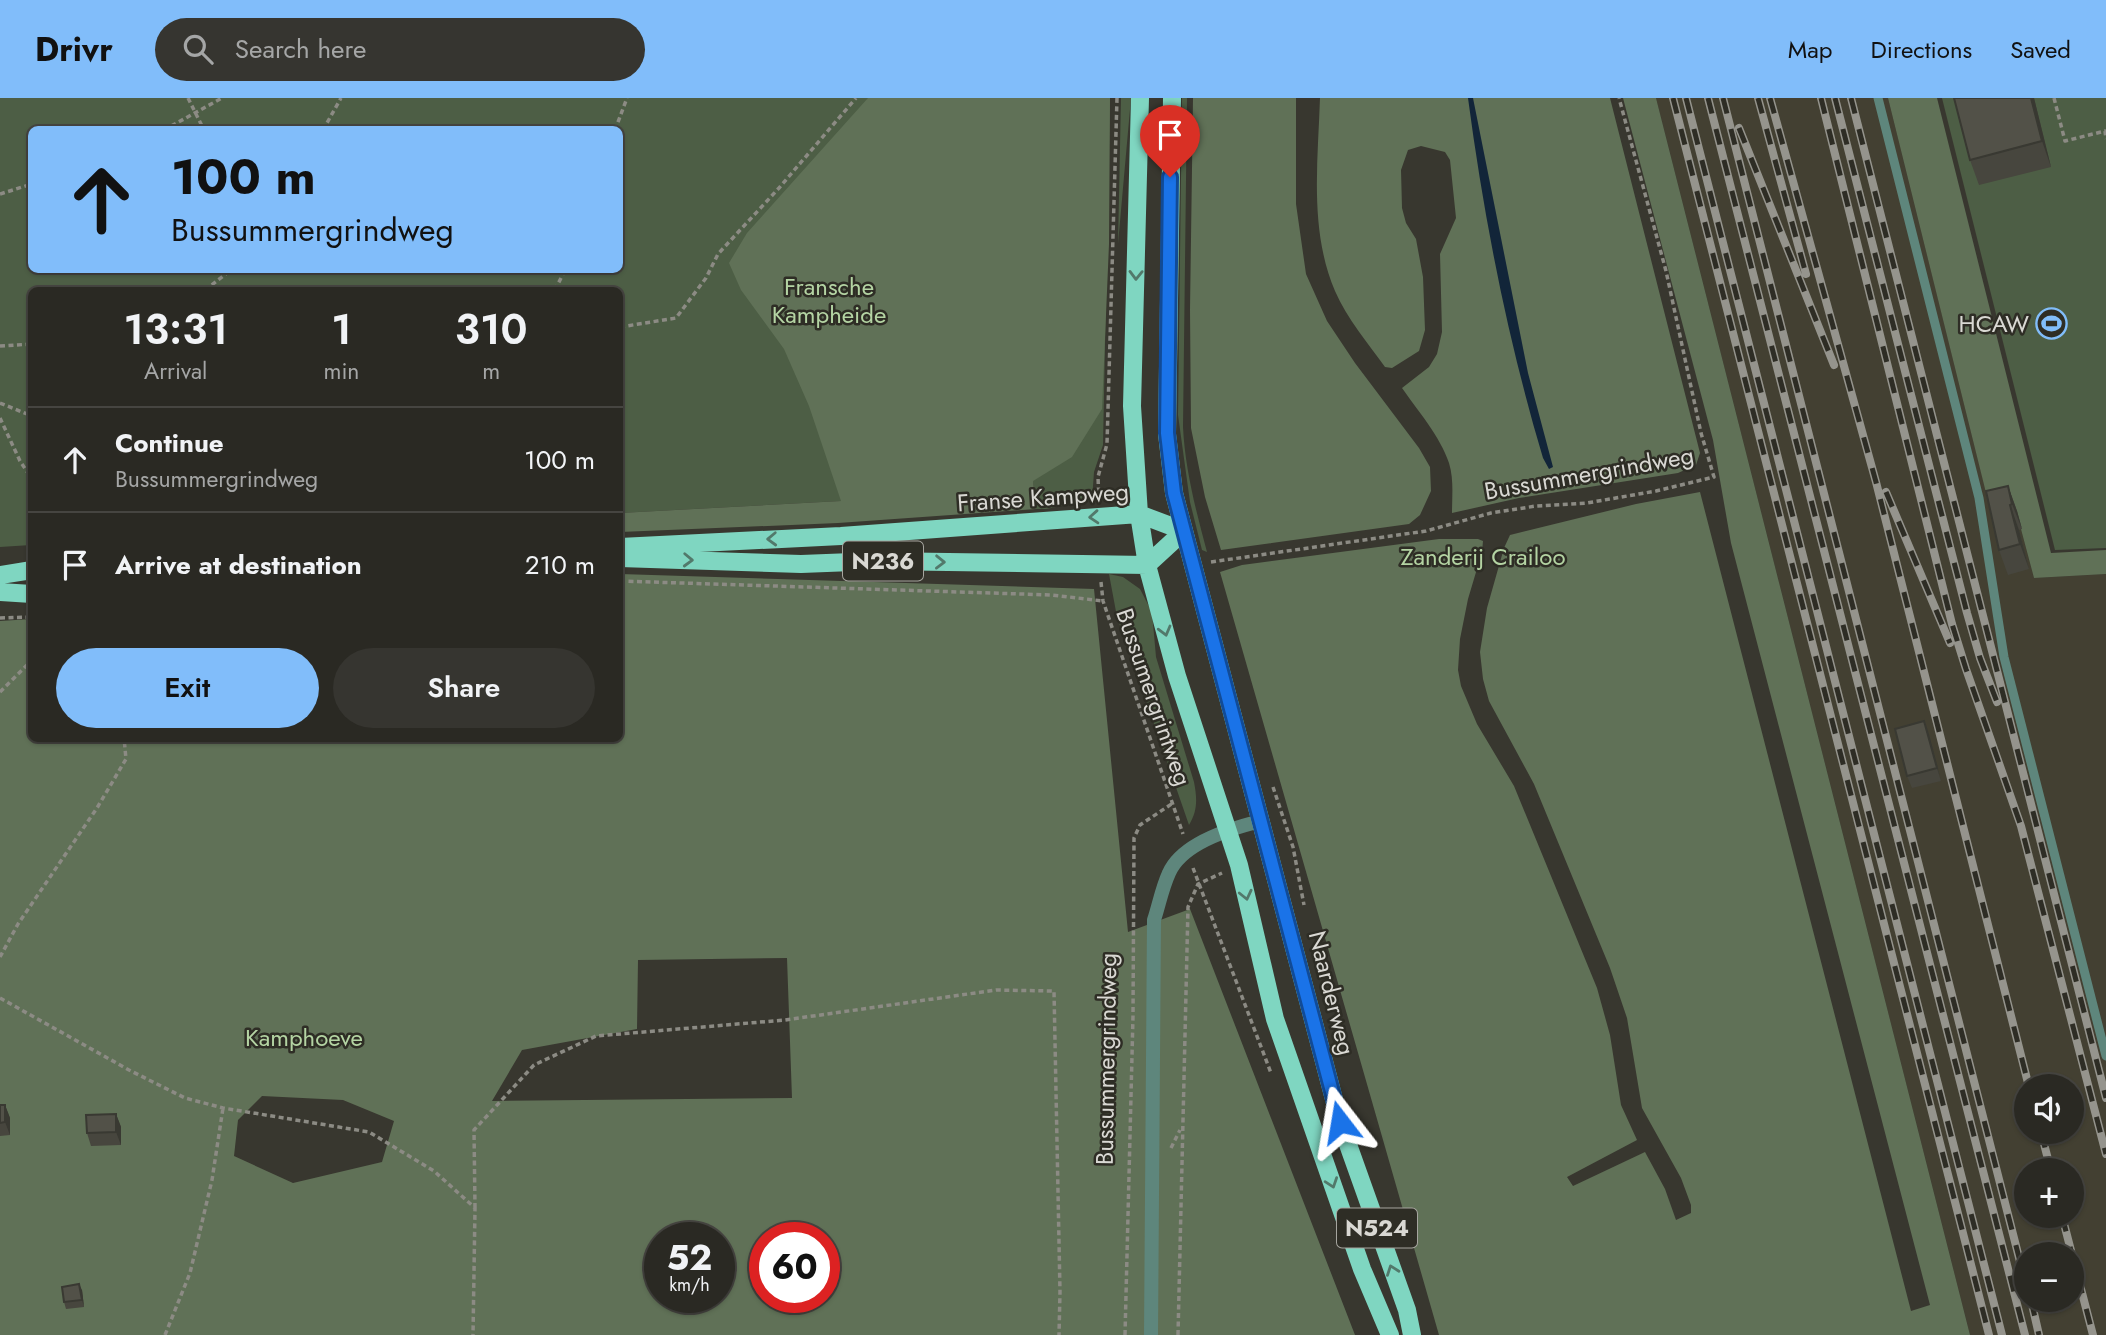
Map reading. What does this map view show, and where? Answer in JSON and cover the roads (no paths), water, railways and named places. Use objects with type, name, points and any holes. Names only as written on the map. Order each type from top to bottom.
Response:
[{"type":"main road","points":[[1140,98],[1132,406],[1139,514],[1147,565]]},
{"type":"main road","points":[[1147,565],[1184,531],[1174,493],[1167,433],[1172,98]]},
{"type":"main road","name":"Franse Kampweg","points":[[623,547],[841,536],[1139,514],[1184,531]]},
{"type":"main road","name":"N524","points":[[1184,531],[1261,821]]},
{"type":"main road","name":"N236","points":[[623,558],[801,564],[878,561],[1147,565]]},
{"type":"main road","name":"N524","points":[[1147,565],[1177,676],[1238,865],[1275,1019],[1362,1269],[1390,1335]]},
{"type":"main road","points":[[0,575],[28,571]]},
{"type":"main road","points":[[0,592],[28,594]]},
{"type":"main road","name":"Naarderweg","points":[[1261,821],[1340,1122],[1406,1310],[1412,1335]]},
{"type":"street","name":"Bussummergrindweg","points":[[1151,1335],[1154,920],[1170,871],[1188,851],[1227,830],[1261,821]]},
{"type":"lane","points":[[1878,98],[1979,498],[2004,657],[2106,1055]]},
{"type":"water","points":[[1468,98],[1473,98],[1528,373],[1553,467],[1549,469],[1530,414],[1508,325]]},
{"type":"railway","points":[[1673,98],[1989,1335]]},
{"type":"railway","points":[[1686,98],[2002,1335]]},
{"type":"railway","points":[[1708,98],[2025,1335]]},
{"type":"railway","points":[[1723,98],[2015,1242]]},
{"type":"railway","points":[[1758,98],[1806,274]]},
{"type":"railway","points":[[1770,98],[1876,482],[2026,1074]]},
{"type":"railway","points":[[1821,98],[1952,624],[2021,826],[2106,1154]]},
{"type":"railway","points":[[1835,98],[1967,613],[1997,702]]},
{"type":"railway","points":[[1851,98],[2106,1098]]},
{"type":"railway","points":[[1739,128],[1834,365]]},
{"type":"railway","points":[[1886,492],[1950,643]]},
{"type":"railway","points":[[2044,1144],[2048,1158]]},
{"type":"railway","points":[[2065,1228],[2093,1335]]},
{"type":"railway","points":[[2034,1312],[2039,1335]]},
{"type":"place","name":"HCAW","points":[[2052,323]]},
{"type":"park label","name":"Fransche Kampheide","points":[[829,300]]},
{"type":"park label","name":"Zanderij Crailoo","points":[[1483,556]]},
{"type":"park label","name":"Kamphoeve","points":[[304,1037]]}]
